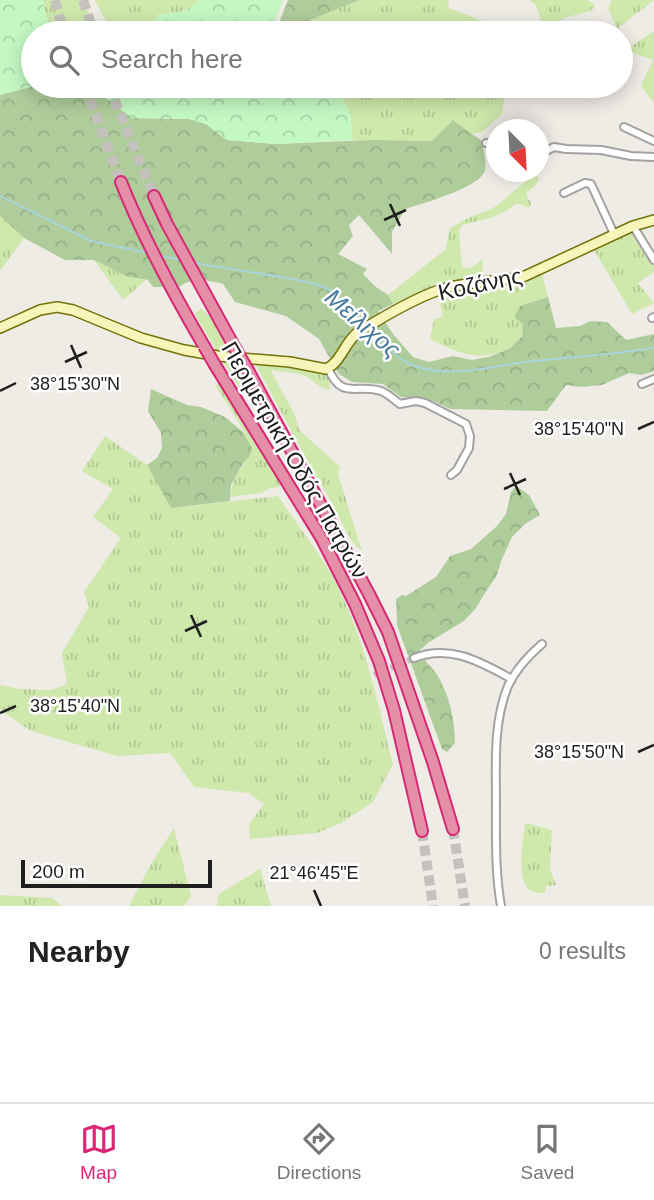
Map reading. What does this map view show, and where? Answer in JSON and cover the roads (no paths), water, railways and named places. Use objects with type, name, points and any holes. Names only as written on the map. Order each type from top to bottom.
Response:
[{"type":"highway","name":"Περιμετρική Οδός Πατρών","points":[[121,182],[164,278],[322,539],[350,594],[379,661],[394,710],[422,831]]},
{"type":"highway","name":"Περιμετρική Οδός Πατρών","points":[[155,196],[160,210],[388,632],[453,829]]},
{"type":"street","points":[[624,127],[654,141]]},
{"type":"street","points":[[549,150],[554,147],[601,150],[625,156],[654,157]]},
{"type":"street","points":[[564,193],[585,183],[591,184],[614,234]]},
{"type":"street","name":"Κοζάνης","points":[[328,368],[336,363],[353,336],[440,289],[525,276],[614,234],[654,220]]},
{"type":"street","points":[[633,226],[654,260]]},
{"type":"street","points":[[0,328],[40,310],[57,307],[73,310],[141,338],[184,350],[328,368],[332,377],[346,389],[381,391],[400,404],[416,401],[425,403],[464,422],[470,433],[470,445],[461,464],[451,475]]},
{"type":"street","points":[[642,384],[654,379]]},
{"type":"street","points":[[500,906],[496,862],[497,735],[503,702],[512,679],[542,644]]},
{"type":"street","points":[[414,658],[435,652],[454,654],[478,661],[512,679]]},
{"type":"waterway","name":"Μείλιχος","points":[[0,196],[91,241],[148,253]]},
{"type":"waterway","name":"Μείλιχος","points":[[161,256],[182,260]]},
{"type":"waterway","name":"Μείλιχος","points":[[195,263],[319,285],[330,290],[365,324]]},
{"type":"waterway","name":"Μείλιχος","points":[[371,330],[406,362],[426,369],[454,372],[654,348]]},
{"type":"tunnel","points":[[55,0],[61,21]]},
{"type":"tunnel","points":[[83,0],[90,21]]},
{"type":"tunnel","points":[[90,98],[121,182]]},
{"type":"tunnel","points":[[114,98],[154,196]]},
{"type":"tunnel","points":[[374,675],[414,658]]},
{"type":"tunnel","points":[[453,829],[465,906]]},
{"type":"tunnel","points":[[422,831],[433,906]]}]
